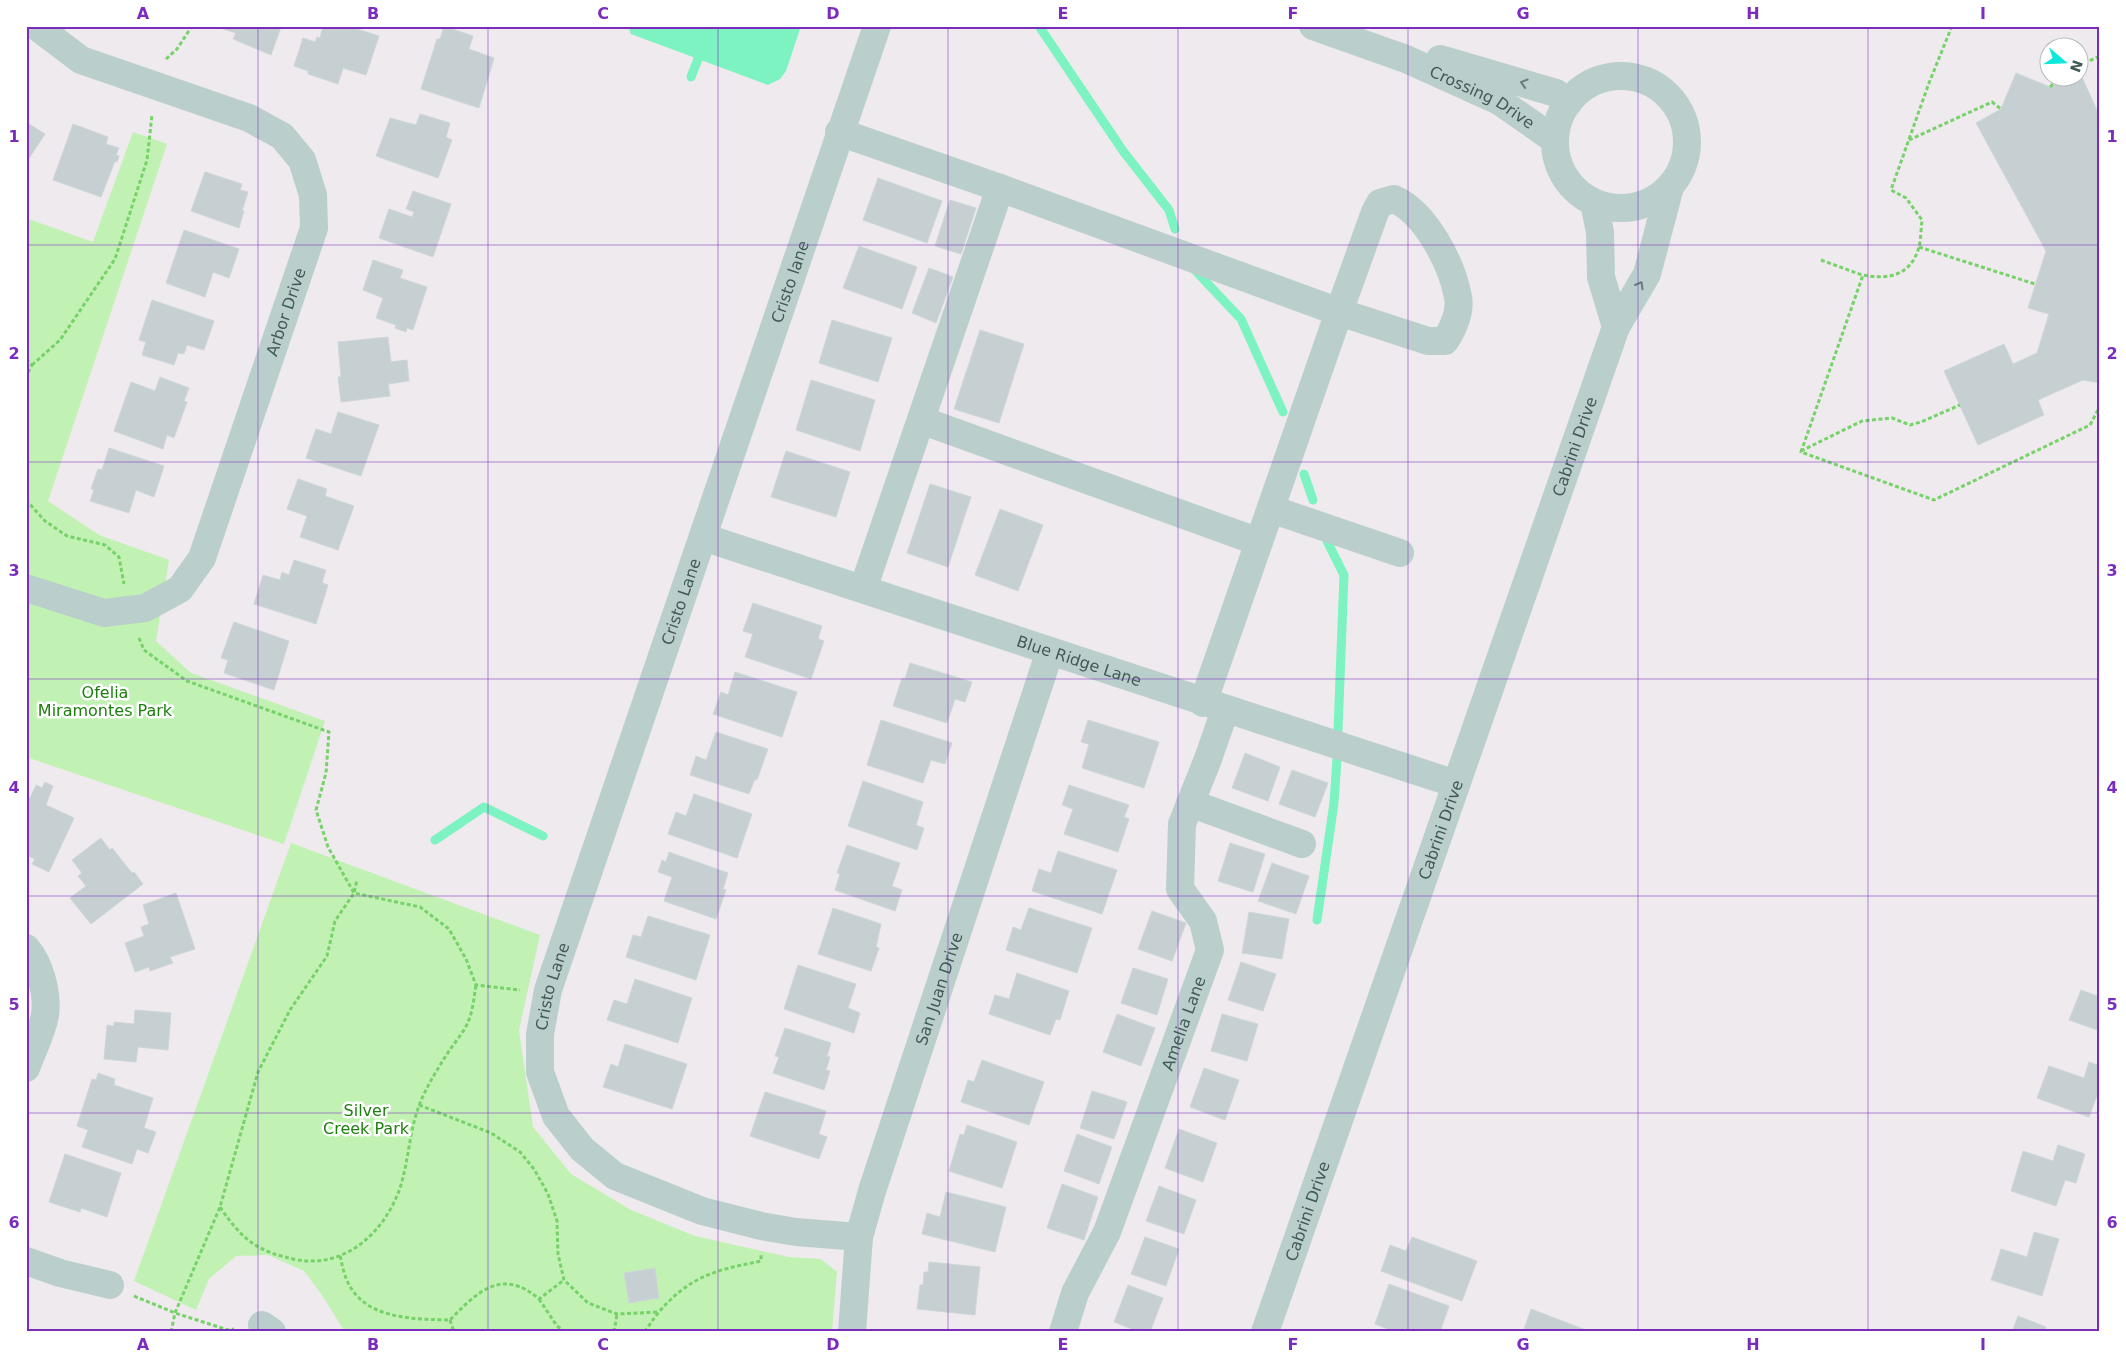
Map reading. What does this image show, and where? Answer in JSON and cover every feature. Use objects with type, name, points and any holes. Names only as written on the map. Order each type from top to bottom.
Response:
[{"type":"street","name":"Arbor Drive","points":[[26,588],[104,613],[145,608],[180,589],[202,558],[314,228],[313,195],[302,160],[282,136],[249,118],[80,60],[36,26]]},
{"type":"street","name":"Cristo lane","points":[[703,537],[839,132],[877,26]]},
{"type":"street","name":"Crossing Drive","points":[[1313,26],[1406,59],[1499,101],[1555,140]]},
{"type":"street","name":"Crossing Drive","points":[[1406,59],[1439,58],[1556,93],[1569,102]]},
{"type":"street","name":"Crossing Drive","points":[[1623,76],[1643,79],[1661,89],[1676,105],[1686,125],[1688,148],[1682,170],[1670,187],[1654,200],[1635,207],[1614,208],[1594,203],[1578,192],[1565,177],[1558,159],[1555,140],[1559,120],[1569,102],[1584,88],[1602,79],[1623,76]]},
{"type":"street","points":[[839,132],[1000,188],[1339,312]]},
{"type":"street","name":"Cabrini Drive","points":[[1265,1332],[1616,327],[1647,274],[1670,187]]},
{"type":"street","points":[[863,589],[1000,188]]},
{"type":"street","name":"Amelia Lane","points":[[1063,1332],[1075,1293],[1107,1232],[1210,950],[1203,921],[1180,889],[1182,824],[1190,803],[1214,706],[1259,542],[1339,312],[1375,212],[1380,203],[1394,199],[1403,203],[1412,210],[1426,227],[1446,262],[1458,299],[1454,329],[1445,341],[1428,340],[1339,312]]},
{"type":"street","points":[[1594,203],[1600,232],[1602,277],[1616,327]]},
{"type":"street","points":[[921,420],[1259,542]]},
{"type":"street","points":[[1271,509],[1400,553]]},
{"type":"street","name":"Blue Ridge Lane","points":[[703,537],[1456,784]]},
{"type":"street","name":"Cristo Lane","points":[[703,537],[546,997],[540,1034],[540,1072],[556,1116],[582,1149],[615,1176],[702,1211],[760,1226],[796,1232],[859,1238]]},
{"type":"street","name":"San Juan Drive","points":[[852,1332],[859,1238],[872,1192],[1050,650]]},
{"type":"street","points":[[1190,803],[1302,844]]},
{"type":"street","points":[[26,948],[31,953],[43,986],[45,1015],[26,1068]]},
{"type":"street","points":[[26,1262],[60,1273],[110,1285]]},
{"type":"path","points":[[166,58],[177,49],[192,26]]},
{"type":"path","points":[[1821,260],[1875,278],[1897,276],[1911,262],[1919,247],[1922,220],[1906,198],[1891,190],[1952,26]]},
{"type":"path","points":[[2088,61],[2100,56]]},
{"type":"path","points":[[1908,140],[1992,102],[2001,109]]},
{"type":"path","points":[[26,376],[32,365],[60,340],[115,259],[147,160],[152,114]]},
{"type":"path","points":[[1919,247],[2035,284]]},
{"type":"path","points":[[1801,452],[1863,275]]},
{"type":"path","points":[[26,359],[32,365]]},
{"type":"path","points":[[1801,452],[1862,421],[1892,418],[1910,425],[1960,405]]},
{"type":"path","points":[[1801,452],[1934,500],[2090,425],[2100,406]]},
{"type":"path","points":[[26,500],[45,521],[67,536],[105,545],[119,557],[128,609],[144,650],[187,681],[329,732],[326,773],[316,810],[328,847],[354,893],[420,907],[450,929],[466,959],[476,985],[468,1022],[432,1077],[412,1127],[400,1187],[389,1210],[373,1234],[350,1252],[340,1256],[326,1261],[305,1261],[280,1256],[256,1247],[236,1230],[220,1207]]},
{"type":"path","points":[[171,1332],[176,1313],[220,1207],[258,1072],[290,1010],[327,956],[335,920],[354,893],[357,880]]},
{"type":"path","points":[[476,985],[512,988],[546,997]]},
{"type":"path","points":[[420,1106],[491,1133],[520,1152],[534,1169],[548,1194],[557,1221],[558,1254],[564,1280],[588,1303],[617,1314],[659,1312]]},
{"type":"path","points":[[340,1256],[346,1280],[362,1302],[389,1315],[450,1320]]},
{"type":"path","points":[[646,1332],[659,1312],[683,1288],[708,1275],[760,1261]]},
{"type":"path","points":[[539,1299],[564,1280]]},
{"type":"path","points":[[450,1320],[474,1295],[495,1284],[514,1284],[539,1299],[557,1326],[565,1332]]},
{"type":"path","points":[[110,1285],[176,1313],[228,1330],[267,1328]]},
{"type":"path","points":[[614,1332],[617,1314]]},
{"type":"path","points":[[450,1320],[454,1332]]},
{"type":"green space","name":"Ofelia Miramontes Park","points":[[133,132],[167,144],[48,501],[99,535],[169,560],[156,641],[191,673],[325,721],[284,844],[26,757],[26,218],[93,242]]},
{"type":"green space","name":"Silver Creek Park","points":[[291,843],[540,935],[519,1030],[533,1127],[571,1174],[631,1210],[695,1236],[789,1257],[821,1259],[837,1272],[832,1332],[345,1332],[322,1295],[304,1271],[268,1255],[236,1256],[209,1279],[196,1310],[134,1281]]},
{"type":"shaded area","points":[[628,26],[801,26],[786,71],[780,79],[768,85],[631,34]]},
{"type":"building","points":[[224,26],[281,27],[271,55],[233,39],[236,33],[223,29]]},
{"type":"building","points":[[323,26],[348,26],[379,36],[366,75],[343,68],[338,84],[308,74],[308,71],[294,66],[303,38],[315,42],[317,37],[320,38]]},
{"type":"building","points":[[444,26],[473,36],[469,49],[494,58],[479,108],[421,89],[437,39],[440,39]]},
{"type":"building","points":[[2016,73],[2038,82],[2038,88],[2087,88],[2100,117],[2100,383],[2083,380],[2038,400],[2044,415],[1978,445],[1944,371],[2004,344],[2013,364],[2037,353],[2049,314],[2028,308],[2046,251],[1976,123],[2001,109]]},
{"type":"building","points":[[420,114],[450,123],[446,137],[452,140],[438,178],[376,156],[390,118],[416,125]]},
{"type":"building","points":[[26,122],[45,134],[26,163]]},
{"type":"building","points":[[73,124],[108,137],[106,144],[119,148],[116,155],[119,156],[117,162],[115,161],[101,197],[53,180]]},
{"type":"building","points":[[205,172],[242,184],[240,190],[248,192],[239,228],[191,211]]},
{"type":"building","points":[[878,178],[942,201],[927,243],[863,220]]},
{"type":"building","points":[[413,191],[451,204],[433,257],[379,238],[389,209],[412,217],[414,212],[406,209]]},
{"type":"building","points":[[950,200],[976,208],[961,254],[935,246]]},
{"type":"building","points":[[184,230],[239,249],[229,278],[213,272],[205,297],[166,283]]},
{"type":"building","points":[[859,246],[917,267],[902,309],[843,288]]},
{"type":"building","points":[[373,260],[403,270],[400,278],[427,287],[413,330],[407,328],[406,332],[395,328],[396,325],[376,318],[383,298],[363,290]]},
{"type":"building","points":[[929,268],[953,277],[936,323],[912,313]]},
{"type":"building","points":[[152,300],[214,321],[204,350],[187,345],[184,354],[178,353],[174,365],[142,355],[146,342],[139,340]]},
{"type":"building","points":[[832,320],[892,338],[878,382],[819,363]]},
{"type":"building","points":[[980,330],[1024,344],[999,423],[954,409]]},
{"type":"building","points":[[388,337],[391,362],[407,360],[409,381],[388,384],[390,396],[341,402],[338,377],[341,377],[338,342]]},
{"type":"building","points":[[160,377],[189,388],[184,401],[187,402],[174,438],[167,435],[163,449],[114,431],[131,382],[155,391]]},
{"type":"building","points":[[811,380],[875,400],[860,451],[796,430]]},
{"type":"building","points":[[338,412],[379,425],[361,476],[306,458],[316,429],[331,434]]},
{"type":"building","points":[[109,448],[164,466],[154,497],[136,490],[129,513],[90,501],[94,490],[91,489],[98,469],[102,470]]},
{"type":"building","points":[[786,451],[850,472],[836,517],[771,497]]},
{"type":"building","points":[[298,479],[327,489],[325,496],[354,506],[338,550],[300,537],[307,516],[287,509]]},
{"type":"building","points":[[930,484],[971,497],[948,567],[907,553]]},
{"type":"building","points":[[1000,509],[1043,525],[1018,591],[975,575]]},
{"type":"building","points":[[294,560],[326,570],[322,583],[328,585],[316,624],[254,604],[263,575],[280,580],[282,572],[289,575]]},
{"type":"building","points":[[753,603],[822,626],[818,639],[824,641],[811,679],[745,657],[753,634],[743,631]]},
{"type":"building","points":[[234,622],[289,641],[274,690],[224,673],[228,660],[221,658]]},
{"type":"building","points":[[910,663],[972,682],[965,702],[955,699],[947,723],[893,706],[902,678],[905,679]]},
{"type":"building","points":[[735,672],[797,692],[782,737],[713,714],[721,692],[728,695]]},
{"type":"building","points":[[881,720],[952,743],[945,764],[931,760],[923,783],[867,765]]},
{"type":"building","points":[[1088,720],[1159,742],[1144,788],[1082,768],[1089,744],[1081,742]]},
{"type":"building","points":[[716,732],[768,749],[757,780],[755,779],[749,794],[690,775],[696,756],[706,760]]},
{"type":"building","points":[[1245,753],[1280,767],[1268,801],[1232,788]]},
{"type":"building","points":[[1292,770],[1328,783],[1315,817],[1279,804]]},
{"type":"building","points":[[863,781],[923,802],[916,825],[924,828],[917,850],[848,826]]},
{"type":"building","points":[[45,782],[53,786],[46,805],[74,818],[49,872],[32,864],[35,859],[26,855],[26,796],[30,798],[36,785],[42,788]]},
{"type":"building","points":[[1069,785],[1129,805],[1124,817],[1129,819],[1118,852],[1064,834],[1073,809],[1062,805]]},
{"type":"building","points":[[694,794],[752,814],[737,858],[668,834],[676,812],[686,816]]},
{"type":"building","points":[[101,838],[143,884],[91,924],[70,898],[86,886],[78,876],[82,873],[72,860]]},
{"type":"building","points":[[1230,843],[1265,854],[1253,892],[1218,881]]},
{"type":"building","points":[[847,845],[900,863],[892,886],[902,890],[895,911],[835,890],[840,874],[837,873]]},
{"type":"building","points":[[1058,851],[1117,870],[1102,914],[1032,891],[1039,869],[1051,873]]},
{"type":"building","points":[[669,852],[728,873],[723,889],[726,890],[716,919],[664,901],[672,877],[658,872],[662,860],[666,862]]},
{"type":"building","points":[[1272,863],[1309,876],[1296,914],[1258,901]]},
{"type":"building","points":[[176,893],[195,949],[170,957],[173,963],[150,971],[149,967],[135,972],[125,943],[144,936],[141,927],[149,924],[143,905]]},
{"type":"building","points":[[833,908],[881,924],[876,947],[879,948],[871,971],[818,954]]},
{"type":"building","points":[[1029,908],[1092,928],[1077,973],[1006,950],[1013,927],[1021,930]]},
{"type":"building","points":[[1152,911],[1186,923],[1172,961],[1138,949]]},
{"type":"building","points":[[1249,912],[1289,919],[1282,959],[1242,953]]},
{"type":"building","points":[[648,916],[710,935],[696,980],[626,957],[633,935],[641,937]]},
{"type":"building","points":[[1241,962],[1276,974],[1263,1011],[1228,1000]]},
{"type":"building","points":[[798,965],[856,984],[848,1008],[860,1013],[854,1033],[784,1009]]},
{"type":"building","points":[[1133,968],[1168,979],[1157,1015],[1121,1003]]},
{"type":"building","points":[[1017,973],[1069,991],[1060,1020],[1056,1019],[1050,1035],[989,1014],[995,995],[1009,999]]},
{"type":"building","points":[[635,979],[692,998],[678,1043],[607,1020],[614,1000],[627,1004]]},
{"type":"building","points":[[2081,990],[2100,997],[2100,1031],[2069,1020]]},
{"type":"building","points":[[135,1010],[171,1013],[168,1050],[138,1047],[136,1062],[104,1059],[107,1025],[114,1026],[114,1022],[134,1024]]},
{"type":"building","points":[[1117,1014],[1155,1028],[1141,1066],[1103,1052]]},
{"type":"building","points":[[1222,1014],[1258,1024],[1247,1061],[1211,1051]]},
{"type":"building","points":[[785,1028],[831,1043],[827,1056],[830,1057],[826,1070],[830,1071],[824,1090],[773,1073],[779,1057],[775,1056]]},
{"type":"building","points":[[625,1044],[687,1064],[672,1109],[603,1087],[611,1064],[618,1067]]},
{"type":"building","points":[[982,1060],[1044,1082],[1029,1125],[961,1102],[968,1080],[974,1082]]},
{"type":"building","points":[[2089,1062],[2100,1066],[2100,1093],[2098,1093],[2089,1117],[2037,1098],[2049,1066],[2084,1078]]},
{"type":"building","points":[[1204,1068],[1239,1080],[1225,1120],[1190,1107]]},
{"type":"building","points":[[98,1073],[115,1079],[114,1085],[153,1098],[144,1128],[156,1132],[148,1153],[137,1149],[132,1164],[82,1147],[88,1130],[77,1126],[92,1079],[96,1080]]},
{"type":"building","points":[[1092,1091],[1127,1102],[1114,1139],[1080,1128]]},
{"type":"building","points":[[765,1092],[826,1111],[819,1134],[827,1137],[819,1159],[750,1136]]},
{"type":"building","points":[[967,1125],[1017,1142],[1002,1188],[949,1171],[960,1134],[964,1135]]},
{"type":"building","points":[[1179,1129],[1217,1143],[1203,1182],[1165,1168]]},
{"type":"building","points":[[1077,1134],[1112,1147],[1099,1184],[1064,1171]]},
{"type":"building","points":[[2058,1145],[2085,1154],[2076,1183],[2065,1180],[2056,1206],[2011,1191],[2023,1151],[2053,1161]]},
{"type":"building","points":[[65,1154],[121,1173],[107,1217],[81,1208],[80,1212],[49,1202]]},
{"type":"building","points":[[1062,1184],[1098,1197],[1084,1240],[1047,1228]]},
{"type":"building","points":[[1159,1186],[1196,1200],[1184,1234],[1146,1221]]},
{"type":"building","points":[[946,1192],[1006,1207],[995,1252],[922,1234],[927,1213],[940,1217]]},
{"type":"building","points":[[2034,1232],[2059,1239],[2042,1296],[1991,1280],[2001,1249],[2027,1257]]},
{"type":"building","points":[[1145,1237],[1179,1249],[1166,1286],[1131,1274]]},
{"type":"building","points":[[1412,1237],[1477,1261],[1462,1301],[1381,1271],[1390,1245],[1406,1251]]},
{"type":"building","points":[[929,1262],[980,1267],[975,1315],[917,1309],[920,1285],[923,1285],[924,1272],[928,1272]]},
{"type":"building","points":[[655,1268],[659,1298],[629,1303],[624,1273]]},
{"type":"building","points":[[1389,1284],[1449,1306],[1440,1332],[1395,1332],[1375,1324]]},
{"type":"building","points":[[1128,1285],[1163,1298],[1150,1332],[1140,1332],[1114,1322]]},
{"type":"building","points":[[1531,1309],[1591,1332],[1523,1332]]},
{"type":"building","points":[[2018,1316],[2046,1327],[2044,1332],[2012,1332]]},
{"type":"waterway","points":[[691,77],[711,26]]},
{"type":"waterway","points":[[1039,26],[1123,151],[1169,210],[1175,229]]},
{"type":"waterway","points":[[1192,267],[1241,319],[1283,412]]},
{"type":"waterway","points":[[1304,474],[1313,500]]},
{"type":"waterway","points":[[1327,541],[1344,575],[1338,730]]},
{"type":"waterway","points":[[1317,920],[1334,803],[1337,759]]},
{"type":"waterway","points":[[435,840],[484,807],[543,836]]}]
